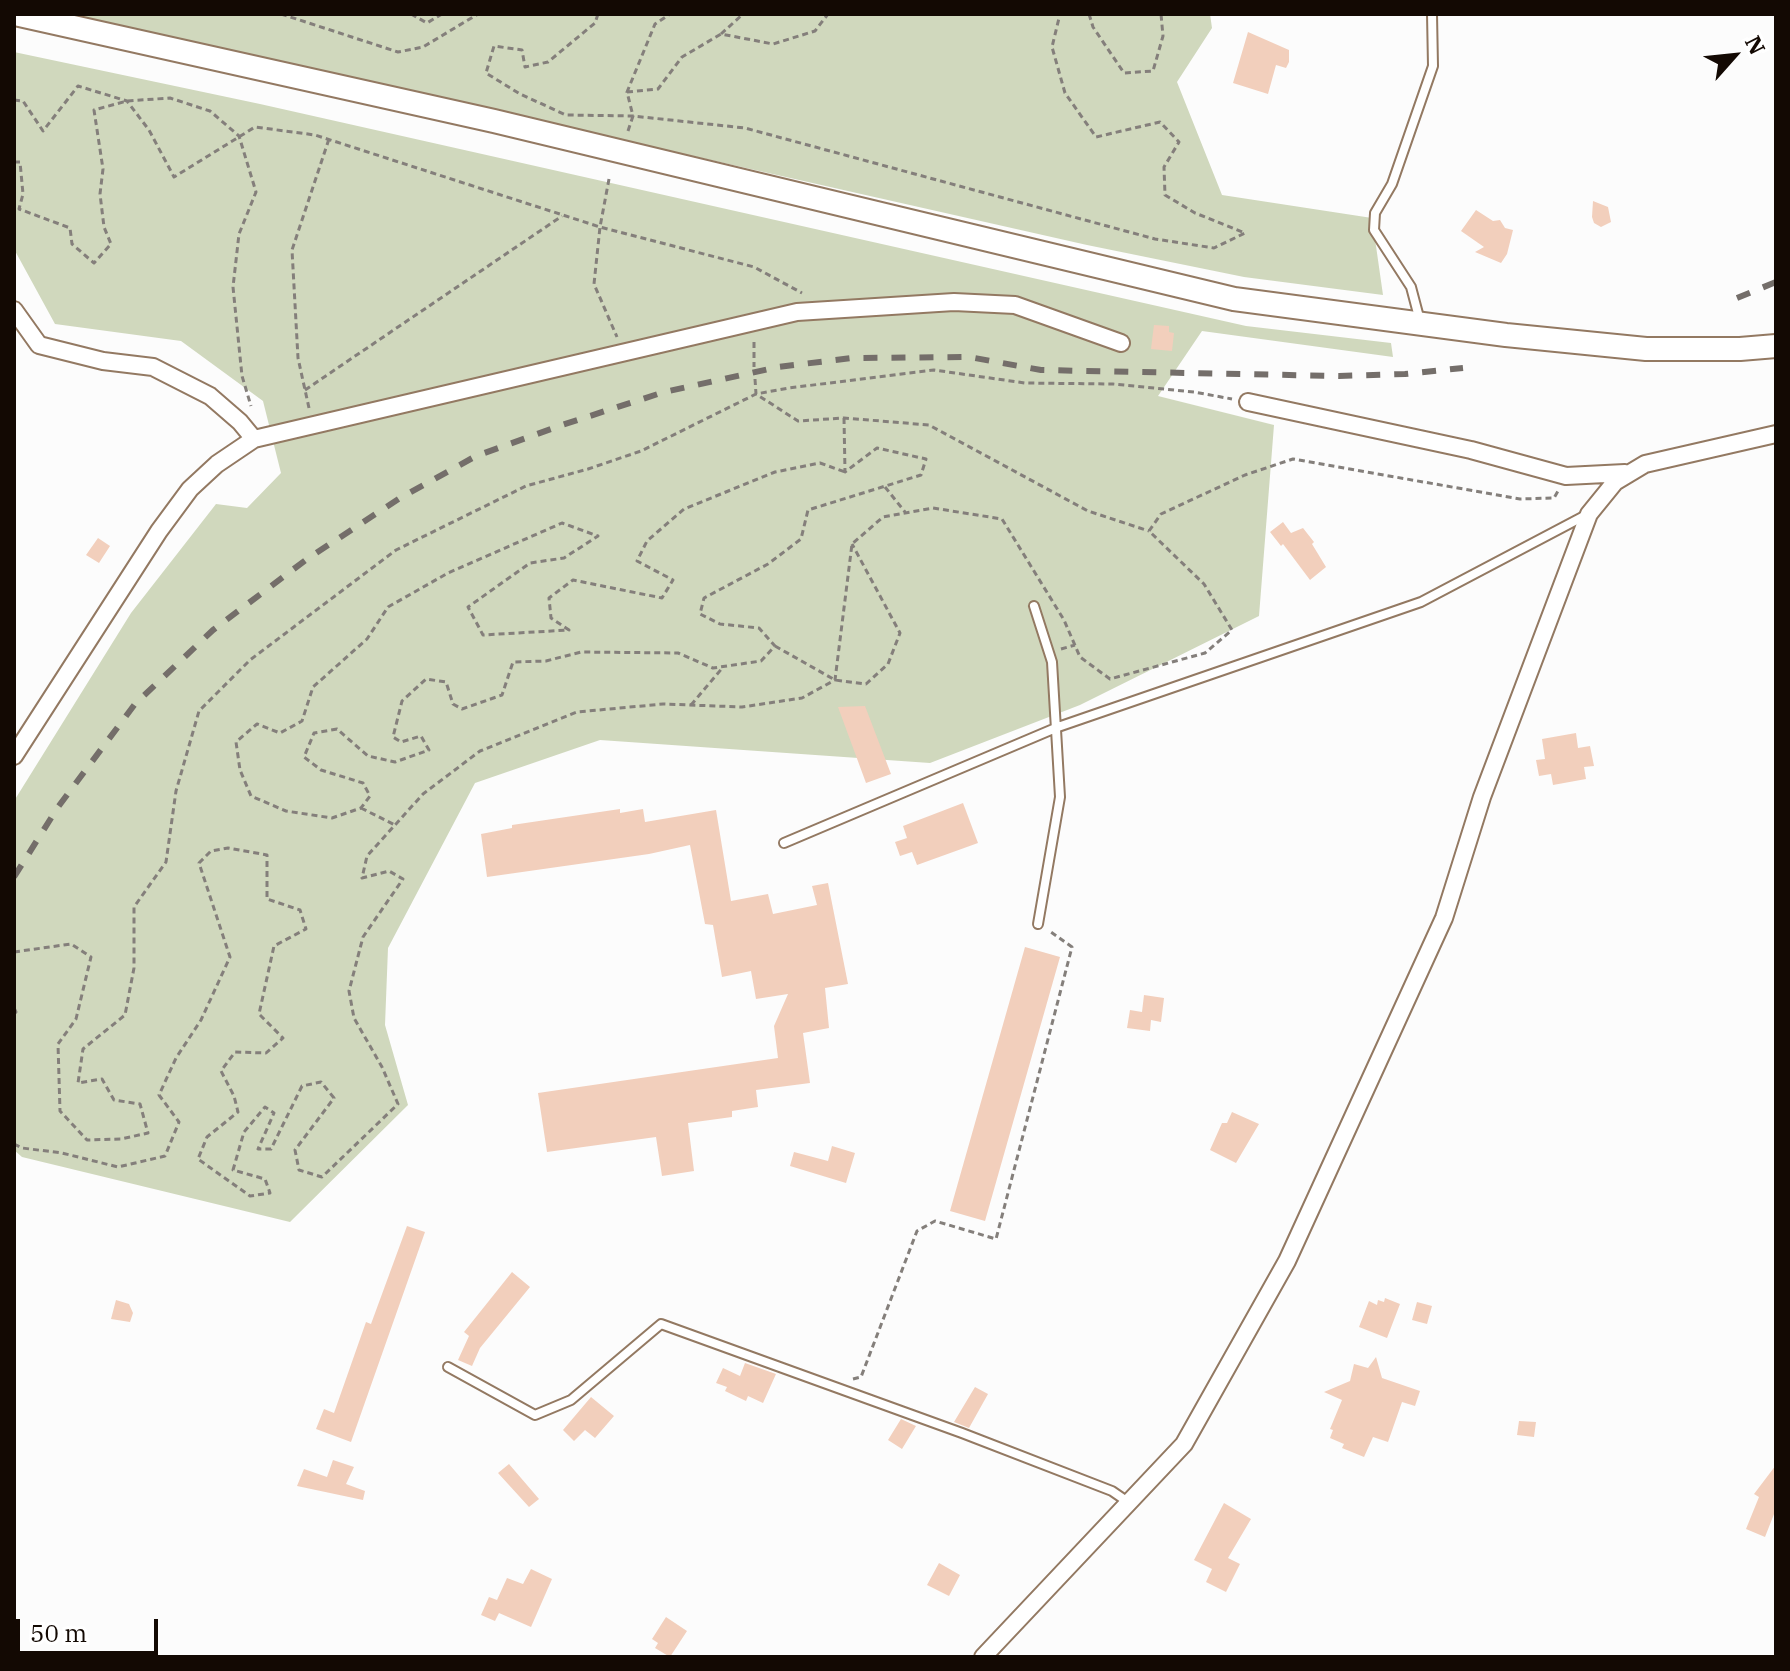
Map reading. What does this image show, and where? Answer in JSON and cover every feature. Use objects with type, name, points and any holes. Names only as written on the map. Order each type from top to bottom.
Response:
[{"type":"main road","points":[[15,14],[494,121],[1234,299],[1506,335],[1646,349],[1776,346]]},
{"type":"street","points":[[14,756],[159,531],[190,489],[217,464],[258,438],[797,312],[954,302],[1015,305],[1121,343]]},
{"type":"street","points":[[14,310],[39,345],[103,361],[153,367],[210,396],[258,438]]},
{"type":"street","points":[[1248,402],[1471,450],[1566,476],[1629,473]]},
{"type":"street","points":[[983,1657],[1184,1444],[1287,1261],[1444,918],[1482,797],[1589,514],[1615,482],[1645,464],[1776,434]]},
{"type":"lane","points":[[1420,322],[1411,287],[1374,230],[1375,213],[1392,184],[1433,66],[1432,14]]},
{"type":"lane","points":[[784,843],[1058,727],[1421,602],[1589,514]]},
{"type":"lane","points":[[1034,606],[1052,662],[1060,797],[1038,924]]},
{"type":"lane","points":[[448,1367],[535,1415],[571,1400],[661,1324],[1112,1491],[1128,1503]]},
{"type":"path","points":[[281,14],[398,52],[423,47],[478,14]]},
{"type":"path","points":[[411,14],[427,23],[442,14]]},
{"type":"path","points":[[598,14],[595,23],[548,62],[525,67],[522,50],[494,46],[486,73],[520,94],[566,115],[633,116],[745,128],[1155,239],[1214,248],[1245,233],[1195,213],[1165,195],[1164,167],[1179,142],[1160,122],[1096,137],[1065,93],[1052,47],[1060,14]]},
{"type":"path","points":[[627,133],[633,116],[627,92],[655,24],[670,14]]},
{"type":"path","points":[[627,92],[658,89],[682,57],[721,34],[743,14]]},
{"type":"path","points":[[721,34],[773,44],[815,31],[828,14]]},
{"type":"path","points":[[1089,14],[1093,27],[1124,73],[1153,71],[1163,36],[1161,14]]},
{"type":"path","points":[[14,100],[23,101],[43,131],[78,86],[127,101],[149,130],[174,177],[255,127],[315,135],[562,216],[754,267],[832,309]]},
{"type":"path","points":[[14,162],[20,162],[23,194],[19,209],[70,228],[72,244],[94,263],[111,244],[104,227],[100,194],[103,169],[94,110],[127,101],[170,98],[210,111],[239,136],[256,192],[239,234],[233,287],[242,376],[258,438]]},
{"type":"path","points":[[312,425],[298,358],[292,250],[329,139]]},
{"type":"path","points":[[609,179],[594,284],[624,352]]},
{"type":"path","points":[[305,390],[562,216]]},
{"type":"path","points":[[753,322],[754,367]]},
{"type":"path","points":[[14,952],[71,944],[91,957],[76,1019],[58,1044],[60,1111],[87,1140],[121,1139],[148,1133],[140,1104],[114,1100],[102,1079],[78,1083],[83,1049],[125,1015],[134,968],[134,907],[166,862],[176,791],[199,711],[250,660],[396,550],[526,486],[641,451],[756,394],[789,388],[934,370],[1025,383],[1194,392],[1248,402]]},
{"type":"path","points":[[755,379],[756,394]]},
{"type":"path","points":[[756,394],[798,421],[844,418],[929,425],[1088,511],[1149,531],[1204,584],[1232,630],[1205,653],[1110,679],[1080,657],[1049,594],[1002,519],[933,508],[883,517],[852,544],[835,680]]},
{"type":"path","points":[[844,418],[845,472]]},
{"type":"path","points":[[845,472],[877,448],[926,459],[921,475],[808,510],[801,539],[768,564],[704,598],[700,614],[720,624],[759,628],[775,646],[835,680],[866,684],[888,664],[900,633],[852,544]]},
{"type":"path","points":[[1149,531],[1161,514],[1245,475],[1293,459],[1520,499],[1554,498],[1566,476]]},
{"type":"path","points":[[775,646],[761,661],[713,668],[678,653],[581,652],[546,661],[513,662],[502,695],[462,709],[453,704],[446,682],[426,679],[402,701],[393,737],[401,742],[421,736],[429,750],[395,762],[368,756],[337,729],[314,733],[304,757],[321,770],[363,783],[370,796],[361,808],[332,818],[286,811],[251,796],[240,770],[236,742],[257,724],[280,733],[302,721],[313,687],[367,639],[388,607],[448,573],[562,523],[598,536],[564,558],[530,563],[468,607],[483,635],[569,630],[551,618],[549,598],[573,580],[662,598],[673,580],[637,561],[647,541],[684,509],[775,472],[820,463],[845,472]]},
{"type":"path","points":[[885,487],[906,513]]},
{"type":"path","points":[[691,705],[724,666]]},
{"type":"path","points":[[14,1144],[118,1167],[165,1156],[179,1122],[159,1095],[176,1058],[201,1020],[230,957],[199,863],[211,851],[228,848],[267,855],[267,899],[300,910],[306,929],[274,946],[259,1014],[283,1038],[266,1053],[235,1052],[221,1071],[234,1096],[238,1112],[207,1137],[198,1159],[250,1196],[270,1193],[265,1179],[233,1170],[244,1132],[265,1107],[274,1113],[258,1149],[271,1149],[302,1086],[321,1082],[334,1098],[295,1150],[299,1170],[322,1177],[398,1104],[382,1067],[354,1018],[349,991],[363,937],[403,879],[389,871],[362,878],[367,856],[423,794],[480,751],[577,712],[663,704],[742,707],[802,698],[835,680]]},
{"type":"path","points":[[361,808],[395,825]]},
{"type":"path","points":[[843,1389],[850,1380],[861,1377],[917,1231],[935,1221],[996,1239],[1072,947],[1038,924]]},
{"type":"path","points":[[14,1008],[14,1014]]},
{"type":"green space","points":[[64,14],[1210,14],[1212,28],[1177,82],[1222,195],[1372,218],[1383,295],[1244,277],[1087,245]]},
{"type":"green space","points":[[14,52],[260,104],[1246,326],[1391,343],[1393,357],[1202,331],[1158,396],[1274,425],[1259,616],[1080,705],[930,763],[600,740],[475,783],[388,948],[385,1025],[408,1105],[290,1222],[22,1157],[14,1150],[14,801],[131,613],[216,504],[247,508],[281,473],[263,401],[181,341],[55,324],[14,249]]},
{"type":"building","points":[[1248,32],[1289,50],[1286,68],[1276,65],[1268,94],[1233,83]]},
{"type":"building","points":[[1593,201],[1608,207],[1611,222],[1601,227],[1594,223]]},
{"type":"building","points":[[1476,210],[1493,221],[1500,220],[1505,228],[1513,230],[1507,254],[1501,263],[1475,252],[1484,247],[1461,231]]},
{"type":"building","points":[[1154,325],[1169,326],[1169,332],[1174,333],[1172,351],[1151,349]]},
{"type":"building","points":[[1283,522],[1291,533],[1303,528],[1326,567],[1310,580],[1270,532]]},
{"type":"building","points":[[98,538],[110,546],[99,563],[86,555]]},
{"type":"building","points":[[865,706],[891,774],[866,783],[838,707]]},
{"type":"building","points":[[1576,733],[1578,748],[1590,746],[1594,766],[1584,767],[1586,779],[1553,785],[1551,774],[1539,776],[1536,760],[1545,759],[1542,739]]},
{"type":"building","points":[[963,803],[978,843],[917,865],[912,852],[900,856],[895,842],[907,838],[903,826]]},
{"type":"building","points":[[620,809],[620,813],[643,809],[645,822],[716,810],[731,901],[768,894],[773,914],[817,905],[812,886],[828,883],[848,984],[825,988],[829,1028],[803,1033],[810,1083],[756,1090],[758,1107],[732,1111],[732,1117],[688,1123],[694,1171],[662,1176],[656,1137],[547,1152],[538,1093],[778,1058],[774,1026],[788,994],[756,999],[751,971],[722,977],[713,925],[705,924],[690,845],[649,854],[487,877],[481,834],[512,828],[512,825]]},
{"type":"building","points":[[1025,947],[1060,957],[985,1221],[950,1211]]},
{"type":"building","points":[[1144,995],[1164,998],[1161,1022],[1151,1020],[1150,1031],[1127,1028],[1130,1010],[1142,1012]]},
{"type":"building","points":[[1232,1112],[1259,1124],[1236,1163],[1210,1150],[1222,1123],[1227,1123]]},
{"type":"building","points":[[832,1146],[855,1153],[846,1183],[790,1166],[794,1152],[828,1161]]},
{"type":"building","points":[[407,1226],[425,1232],[351,1442],[316,1429],[324,1409],[334,1413],[366,1322],[371,1324]]},
{"type":"building","points":[[512,1272],[530,1287],[480,1348],[472,1366],[458,1360],[469,1336],[464,1332]]},
{"type":"building","points":[[1385,1298],[1400,1304],[1387,1338],[1359,1327],[1369,1301],[1377,1305],[1378,1300],[1384,1302]]},
{"type":"building","points":[[116,1300],[129,1304],[133,1313],[130,1322],[111,1319]]},
{"type":"building","points":[[1417,1302],[1432,1306],[1427,1324],[1412,1320]]},
{"type":"building","points":[[1376,1357],[1382,1378],[1420,1391],[1415,1406],[1402,1402],[1388,1442],[1373,1437],[1364,1457],[1342,1448],[1344,1444],[1330,1438],[1333,1430],[1330,1429],[1342,1400],[1324,1392],[1350,1381],[1354,1364],[1368,1368]]},
{"type":"building","points":[[745,1363],[776,1374],[763,1403],[748,1396],[746,1401],[716,1383],[723,1368],[740,1376]]},
{"type":"building","points":[[975,1387],[988,1394],[969,1428],[954,1422]]},
{"type":"building","points":[[591,1397],[614,1416],[595,1438],[585,1430],[574,1441],[563,1430]]},
{"type":"building","points":[[901,1419],[916,1426],[902,1449],[888,1440]]},
{"type":"building","points":[[1519,1421],[1536,1422],[1534,1437],[1517,1435]]},
{"type":"building","points":[[333,1460],[354,1467],[346,1484],[365,1491],[363,1500],[297,1486],[304,1469],[327,1477]]},
{"type":"building","points":[[509,1464],[539,1499],[529,1507],[498,1473]]},
{"type":"building","points":[[1776,1465],[1776,1509],[1765,1537],[1746,1529],[1759,1497],[1754,1494]]},
{"type":"building","points":[[1224,1503],[1251,1519],[1228,1558],[1240,1564],[1226,1592],[1206,1582],[1212,1569],[1194,1560]]},
{"type":"building","points":[[939,1563],[960,1575],[949,1596],[927,1585]]},
{"type":"building","points":[[531,1569],[552,1579],[531,1627],[499,1613],[495,1621],[481,1615],[489,1597],[497,1600],[507,1578],[523,1584]]},
{"type":"building","points":[[666,1617],[687,1631],[670,1657],[655,1648],[658,1643],[652,1639]]},
{"type":"railway","points":[[1737,298],[1776,282]]},
{"type":"railway","points":[[14,877],[58,807],[135,704],[213,630],[307,559],[400,498],[476,456],[562,425],[664,392],[778,367],[852,358],[969,357],[1041,370],[1339,376],[1463,368]]}]
